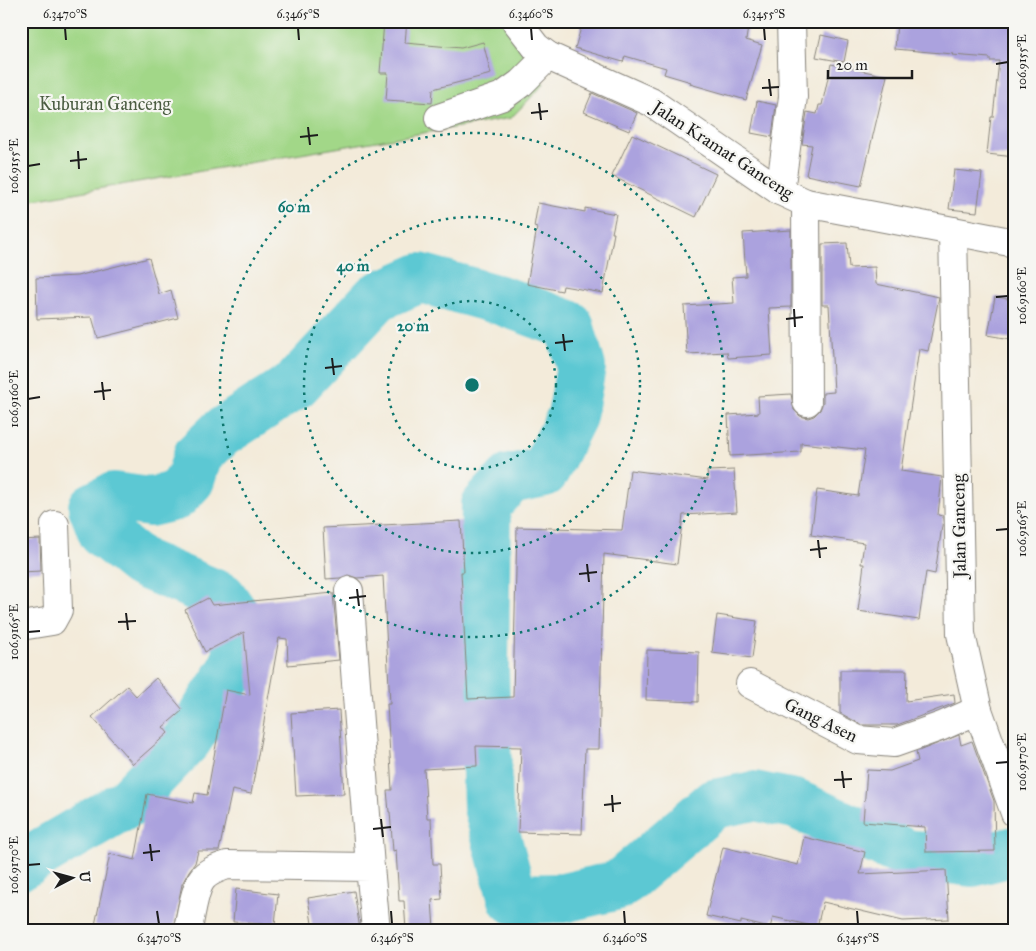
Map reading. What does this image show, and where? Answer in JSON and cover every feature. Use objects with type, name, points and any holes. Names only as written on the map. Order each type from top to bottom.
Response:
[{"type":"street","name":"Jalan Kramat Ganceng","points":[[516,21],[536,47],[548,56],[651,102],[780,191],[806,203],[1015,243]]},
{"type":"street","points":[[780,191],[793,97],[791,21]]},
{"type":"street","points":[[439,118],[503,96],[521,83],[548,56]]},
{"type":"street","points":[[806,203],[807,402]]},
{"type":"street","name":"Jalan Ganceng","points":[[953,231],[961,634],[978,710],[1015,813]]},
{"type":"street","points":[[21,626],[52,621],[58,610],[55,525]]},
{"type":"street","points":[[349,591],[376,930]]},
{"type":"street","name":"Gang Asen","points":[[750,684],[858,740],[894,743],[942,726],[978,710]]},
{"type":"street","points":[[188,930],[192,909],[202,879],[212,871],[227,865],[370,868]]},
{"type":"green space","name":"Kuburan Ganceng","points":[[21,21],[503,21],[544,84],[511,118],[21,202]]},
{"type":"building","points":[[384,21],[407,21],[405,43],[461,48],[483,42],[491,74],[433,89],[432,103],[386,100],[388,73],[380,73]]},
{"type":"building","points":[[583,21],[749,21],[746,40],[762,45],[746,100],[690,84],[691,82],[664,74],[666,68],[625,56],[623,62],[575,48]]},
{"type":"building","points":[[897,21],[1015,22],[1015,157],[987,154],[999,61],[990,61],[990,58],[895,49]]},
{"type":"building","points":[[821,35],[848,41],[844,62],[816,57]]},
{"type":"building","points":[[831,64],[887,76],[861,186],[806,175],[812,145],[802,144],[807,112],[817,114],[819,105],[822,105]]},
{"type":"building","points":[[592,93],[637,113],[629,131],[584,112]]},
{"type":"building","points":[[757,101],[776,105],[772,137],[751,133]]},
{"type":"building","points":[[632,134],[716,174],[696,217],[612,176]]},
{"type":"building","points":[[954,170],[982,173],[977,212],[949,209]]},
{"type":"building","points":[[538,203],[585,212],[585,208],[616,214],[603,293],[563,286],[562,291],[527,284],[537,228],[534,227]]},
{"type":"building","points":[[791,230],[791,307],[769,308],[772,355],[728,358],[727,352],[687,354],[684,306],[734,303],[732,277],[746,276],[743,233]]},
{"type":"building","points":[[847,243],[849,268],[875,267],[876,284],[939,297],[928,351],[919,349],[901,471],[942,477],[938,515],[943,516],[943,519],[935,574],[926,572],[919,620],[858,611],[864,564],[861,564],[864,543],[811,535],[817,490],[858,496],[865,450],[801,443],[801,452],[730,456],[728,415],[759,413],[758,396],[791,394],[794,410],[800,416],[808,418],[814,416],[820,410],[823,402],[823,393],[834,392],[829,305],[822,305],[822,244]]},
{"type":"building","points":[[149,258],[159,294],[171,290],[178,318],[98,338],[92,317],[37,319],[36,278],[77,276]]},
{"type":"building","points":[[995,297],[1015,300],[1015,317],[1011,339],[988,335]]},
{"type":"building","points":[[630,470],[708,480],[707,471],[734,470],[737,512],[683,515],[677,564],[604,554],[599,749],[585,749],[582,834],[518,832],[521,747],[476,746],[477,766],[424,769],[427,818],[431,818],[433,864],[440,864],[442,899],[432,900],[434,930],[406,930],[404,901],[399,901],[396,850],[393,851],[387,790],[392,790],[387,704],[390,704],[383,576],[357,578],[348,575],[340,578],[326,579],[323,528],[461,521],[464,572],[461,572],[468,699],[513,697],[517,527],[622,530]]},
{"type":"building","points":[[40,539],[41,571],[21,572],[21,540]]},
{"type":"building","points":[[333,593],[339,660],[288,665],[287,639],[279,638],[251,794],[232,790],[219,851],[198,851],[195,863],[182,884],[173,930],[115,930],[95,925],[110,854],[135,860],[147,794],[193,803],[195,793],[207,795],[226,690],[250,695],[244,632],[205,652],[185,610],[208,598],[212,605]]},
{"type":"building","points":[[717,615],[757,621],[752,658],[712,653]]},
{"type":"building","points":[[647,650],[699,652],[698,702],[646,700]]},
{"type":"building","points":[[840,670],[907,670],[906,701],[954,694],[955,703],[897,725],[862,725],[840,713]]},
{"type":"building","points":[[156,678],[183,710],[163,727],[168,733],[133,764],[92,717],[127,686],[136,696]]},
{"type":"building","points":[[339,710],[344,794],[296,796],[291,713]]},
{"type":"building","points":[[959,735],[961,745],[972,741],[994,801],[995,851],[926,852],[925,827],[863,822],[867,770],[890,771],[918,761],[916,752]]},
{"type":"building","points":[[804,837],[865,852],[860,874],[946,870],[949,919],[903,921],[823,902],[817,927],[773,917],[770,928],[741,921],[741,924],[706,916],[723,847],[798,865]]},
{"type":"building","points":[[236,889],[278,894],[275,925],[233,922]]},
{"type":"building","points":[[354,891],[360,930],[313,930],[308,898]]},
{"type":"waterway","points":[[21,865],[127,803],[187,740],[232,671],[240,647],[238,620],[222,597],[139,562],[103,533],[93,507],[113,497],[150,502],[175,496],[190,480],[198,455],[221,433],[296,384],[377,297],[420,278],[503,301],[569,325],[581,367],[572,416],[544,472],[510,479],[486,505],[484,667],[488,807],[513,899],[563,898],[619,885],[714,804],[754,796],[795,804],[907,854],[972,862],[1015,851]]}]
